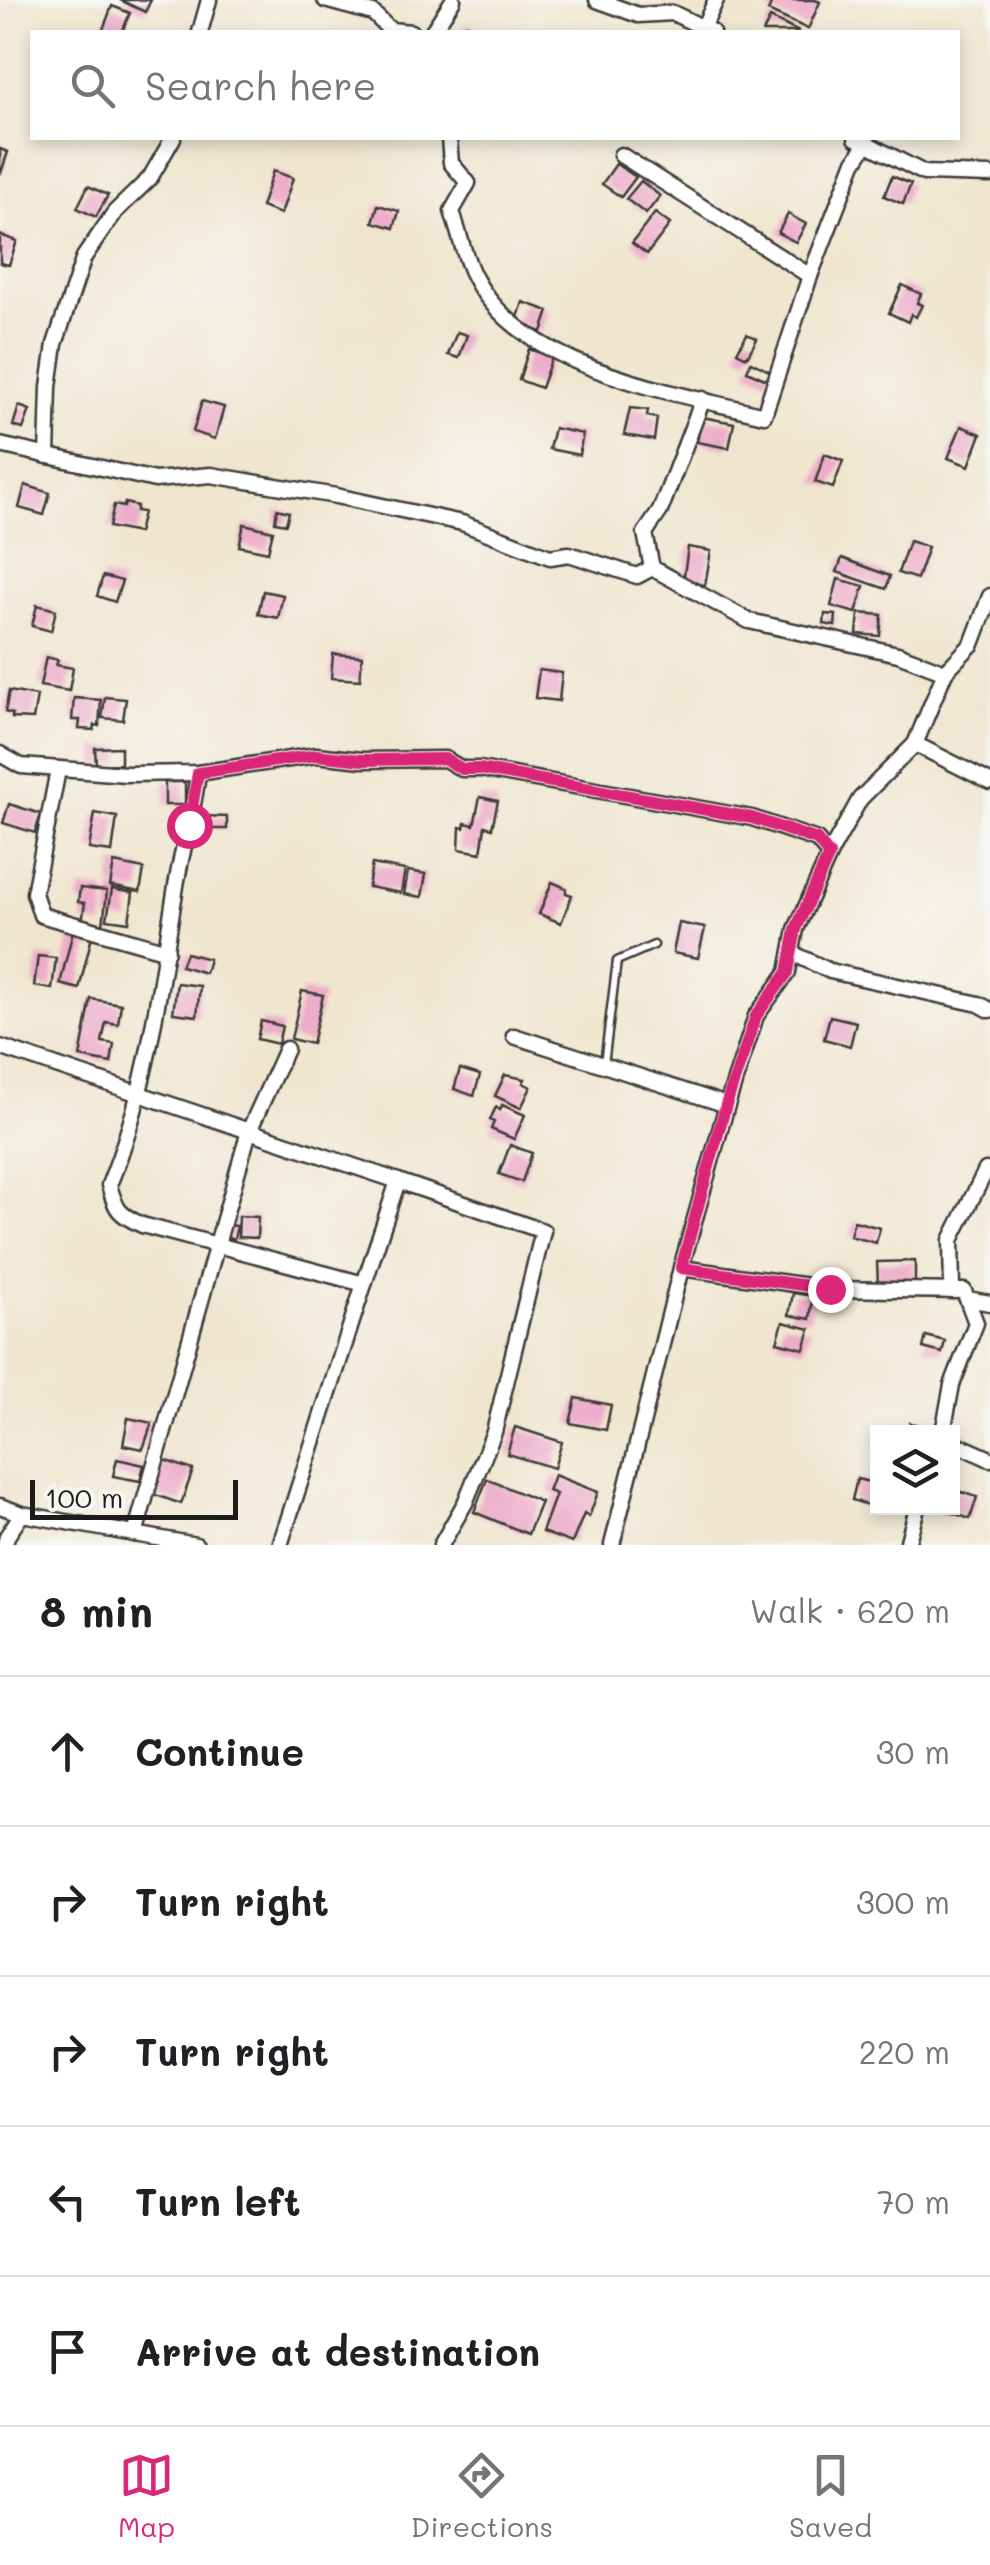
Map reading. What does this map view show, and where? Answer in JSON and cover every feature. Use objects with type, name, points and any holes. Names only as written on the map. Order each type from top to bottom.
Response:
[{"type":"street","points":[[201,30],[209,0]]},
{"type":"street","points":[[324,0],[373,13],[390,30]]},
{"type":"street","points":[[433,30],[453,0]]},
{"type":"street","points":[[597,0],[638,16],[674,13],[708,29],[716,0]]},
{"type":"street","points":[[48,456],[49,387],[55,344],[84,257],[114,212],[150,178],[172,140]]},
{"type":"street","points":[[449,140],[450,163],[468,182],[452,211],[472,272],[515,329],[602,374],[764,415],[861,140],[924,173],[990,176]]},
{"type":"street","points":[[620,155],[810,276]]},
{"type":"street","points":[[652,568],[646,534],[660,511],[703,399]]},
{"type":"street","points":[[0,445],[154,480],[211,475],[336,496],[462,523],[550,557],[569,554],[637,576],[652,568]]},
{"type":"street","points":[[652,568],[749,621],[898,654],[945,672]]},
{"type":"street","points":[[612,1545],[681,1268],[726,1105],[756,1016],[788,972],[796,929],[829,855],[860,799],[914,744],[945,672],[972,644],[990,596]]},
{"type":"street","points":[[914,744],[990,782]]},
{"type":"street","points":[[0,754],[21,766],[58,770],[198,773],[316,755],[362,760],[445,759],[462,769],[752,818],[817,840],[829,855]]},
{"type":"street","points":[[58,770],[34,893],[41,915],[167,951]]},
{"type":"street","points":[[198,773],[140,1096],[109,1185],[114,1202],[121,1215],[142,1225],[364,1284]]},
{"type":"street","points":[[792,953],[830,970],[979,1004],[990,1010]]},
{"type":"street","points":[[514,1036],[726,1105]]},
{"type":"street","points":[[0,1047],[543,1231],[494,1432],[465,1503],[441,1545]]},
{"type":"street","points":[[135,1534],[248,1131],[286,1049]]},
{"type":"street","points":[[952,1291],[951,1240],[986,1170],[990,1172]]},
{"type":"street","points":[[280,1545],[398,1181]]},
{"type":"street","points":[[681,1268],[830,1289],[964,1292],[976,1323],[952,1385],[944,1425]]},
{"type":"street","points":[[967,1299],[990,1303]]},
{"type":"street","points":[[960,1446],[990,1459]]},
{"type":"street","points":[[0,1506],[22,1514],[196,1545]]},
{"type":"street","points":[[4,1545],[22,1514]]},
{"type":"street","points":[[907,1545],[915,1515]]},
{"type":"lane","points":[[604,1065],[618,961],[654,945]]},
{"type":"building","points":[[120,0],[151,0],[145,12]]},
{"type":"building","points":[[773,0],[820,2],[808,29],[768,11]]},
{"type":"building","points":[[112,6],[130,13],[123,30],[103,30]]},
{"type":"building","points":[[770,18],[795,30],[764,30]]},
{"type":"building","points":[[0,149],[8,152],[1,173],[0,173]]},
{"type":"building","points":[[616,164],[636,177],[621,197],[602,184]]},
{"type":"building","points":[[273,171],[293,178],[281,214],[261,207]]},
{"type":"building","points":[[892,176],[911,184],[903,204],[884,196]]},
{"type":"building","points":[[641,181],[660,196],[646,214],[626,199]]},
{"type":"building","points":[[88,186],[108,195],[96,217],[77,208]]},
{"type":"building","points":[[378,205],[399,211],[394,228],[373,222]]},
{"type":"building","points":[[655,213],[670,224],[647,254],[632,243]]},
{"type":"building","points":[[788,214],[806,224],[796,242],[778,233]]},
{"type":"building","points":[[0,235],[17,241],[9,265],[0,263]]},
{"type":"building","points":[[902,285],[921,294],[917,303],[922,305],[908,322],[889,313]]},
{"type":"building","points":[[523,302],[549,311],[542,332],[516,323]]},
{"type":"building","points":[[457,332],[467,335],[459,358],[448,355]]},
{"type":"building","points":[[747,334],[757,339],[747,357],[737,352]]},
{"type":"building","points":[[529,349],[552,357],[541,388],[519,380]]},
{"type":"building","points":[[751,362],[771,372],[767,380],[747,371]]},
{"type":"building","points":[[202,401],[224,407],[215,439],[193,432]]},
{"type":"building","points":[[19,406],[30,410],[23,429],[13,426]]},
{"type":"building","points":[[630,408],[648,410],[647,416],[657,418],[654,440],[624,435]]},
{"type":"building","points":[[702,417],[734,423],[729,448],[697,442]]},
{"type":"building","points":[[961,426],[981,434],[969,466],[948,458]]},
{"type":"building","points":[[554,428],[583,434],[579,455],[549,449]]},
{"type":"building","points":[[825,454],[843,461],[833,488],[815,482]]},
{"type":"building","points":[[25,485],[50,493],[44,515],[19,508]]},
{"type":"building","points":[[125,503],[143,512],[138,533],[109,527],[114,505],[124,507]]},
{"type":"building","points":[[277,509],[289,512],[286,524],[275,522]]},
{"type":"building","points":[[244,524],[273,531],[268,552],[239,546]]},
{"type":"building","points":[[909,541],[928,547],[917,579],[898,573]]},
{"type":"building","points":[[688,547],[711,551],[705,585],[683,582]]},
{"type":"building","points":[[842,558],[890,576],[886,589],[837,572]]},
{"type":"building","points":[[103,576],[122,581],[115,602],[97,596]]},
{"type":"building","points":[[838,579],[864,586],[856,613],[831,606]]},
{"type":"building","points":[[263,591],[283,595],[278,618],[258,614]]},
{"type":"building","points":[[37,605],[56,610],[51,631],[32,626]]},
{"type":"building","points":[[859,613],[882,615],[880,636],[857,634]]},
{"type":"building","points":[[825,614],[836,615],[835,626],[824,624]]},
{"type":"building","points":[[333,654],[362,656],[360,680],[331,678]]},
{"type":"building","points":[[46,657],[58,660],[56,665],[73,668],[69,691],[40,686]]},
{"type":"building","points":[[539,670],[562,673],[559,701],[535,698]]},
{"type":"building","points":[[9,691],[37,696],[33,719],[12,718],[12,714],[5,712]]},
{"type":"building","points":[[105,697],[126,699],[123,720],[102,718]]},
{"type":"building","points":[[74,698],[101,700],[99,726],[95,725],[94,730],[79,729],[80,720],[72,720]]},
{"type":"building","points":[[121,747],[121,764],[96,765],[95,748]]},
{"type":"building","points":[[165,782],[185,782],[185,805],[165,805]]},
{"type":"building","points":[[480,797],[498,801],[492,828],[485,826],[481,853],[459,849],[460,827],[464,828],[465,823],[474,825]]},
{"type":"building","points":[[9,804],[41,814],[35,833],[3,823]]},
{"type":"building","points":[[95,813],[117,817],[112,852],[89,849]]},
{"type":"building","points":[[206,816],[227,817],[227,829],[205,829]]},
{"type":"building","points":[[114,863],[144,869],[140,892],[110,886]]},
{"type":"building","points":[[372,864],[405,870],[401,893],[368,887]]},
{"type":"building","points":[[408,871],[426,874],[422,897],[404,894]]},
{"type":"building","points":[[552,882],[572,895],[561,923],[539,914]]},
{"type":"building","points":[[80,888],[107,891],[103,925],[82,922],[85,903],[78,902]]},
{"type":"building","points":[[112,889],[133,893],[129,922],[107,919]]},
{"type":"building","points":[[679,923],[705,928],[698,958],[673,953]]},
{"type":"building","points":[[73,931],[92,936],[79,989],[60,984]]},
{"type":"building","points":[[186,953],[209,959],[205,973],[181,966]]},
{"type":"building","points":[[38,956],[56,958],[52,989],[34,986]]},
{"type":"building","points":[[177,983],[200,986],[197,1016],[173,1013]]},
{"type":"building","points":[[302,991],[323,995],[312,1044],[291,1039]]},
{"type":"building","points":[[91,999],[121,1004],[118,1024],[106,1022],[102,1042],[114,1044],[111,1063],[80,1057]]},
{"type":"building","points":[[830,1016],[856,1022],[850,1046],[824,1039]]},
{"type":"building","points":[[261,1021],[282,1026],[278,1044],[257,1039]]},
{"type":"building","points":[[460,1069],[480,1075],[474,1096],[454,1089]]},
{"type":"building","points":[[505,1075],[525,1079],[523,1083],[531,1087],[521,1108],[495,1096]]},
{"type":"building","points":[[502,1105],[525,1115],[514,1139],[491,1129],[494,1122],[490,1120],[496,1107],[500,1110]]},
{"type":"building","points":[[510,1145],[532,1153],[522,1182],[499,1174]]},
{"type":"building","points":[[239,1216],[258,1217],[257,1238],[238,1237]]},
{"type":"building","points":[[854,1221],[880,1228],[876,1243],[850,1236]]},
{"type":"building","points":[[229,1225],[237,1226],[234,1239],[227,1237]]},
{"type":"building","points":[[915,1261],[915,1284],[878,1285],[877,1262]]},
{"type":"building","points":[[793,1293],[813,1296],[810,1319],[789,1315]]},
{"type":"building","points":[[783,1322],[810,1329],[804,1349],[777,1342]]},
{"type":"building","points":[[926,1336],[945,1341],[942,1353],[923,1348]]},
{"type":"building","points":[[576,1398],[611,1405],[606,1430],[570,1423]]},
{"type":"building","points":[[128,1418],[152,1423],[143,1449],[123,1445]]},
{"type":"building","points":[[515,1427],[562,1442],[554,1468],[507,1454]]},
{"type":"building","points":[[117,1459],[144,1465],[140,1481],[113,1476]]},
{"type":"building","points":[[164,1460],[193,1470],[181,1504],[153,1494]]},
{"type":"building","points":[[554,1475],[598,1492],[589,1517],[584,1514],[572,1543],[542,1532],[556,1494],[548,1491]]},
{"type":"building","points":[[487,1479],[541,1502],[528,1534],[474,1512]]},
{"type":"building","points":[[857,1479],[870,1482],[870,1506],[852,1500]]},
{"type":"building","points":[[960,1492],[977,1497],[970,1519],[958,1515]]},
{"type":"route","points":[[189,825],[198,773],[316,755],[362,760],[445,759],[462,769],[752,818],[817,840],[829,855],[796,929],[788,972],[756,1016],[726,1105],[681,1268],[830,1289]]}]
